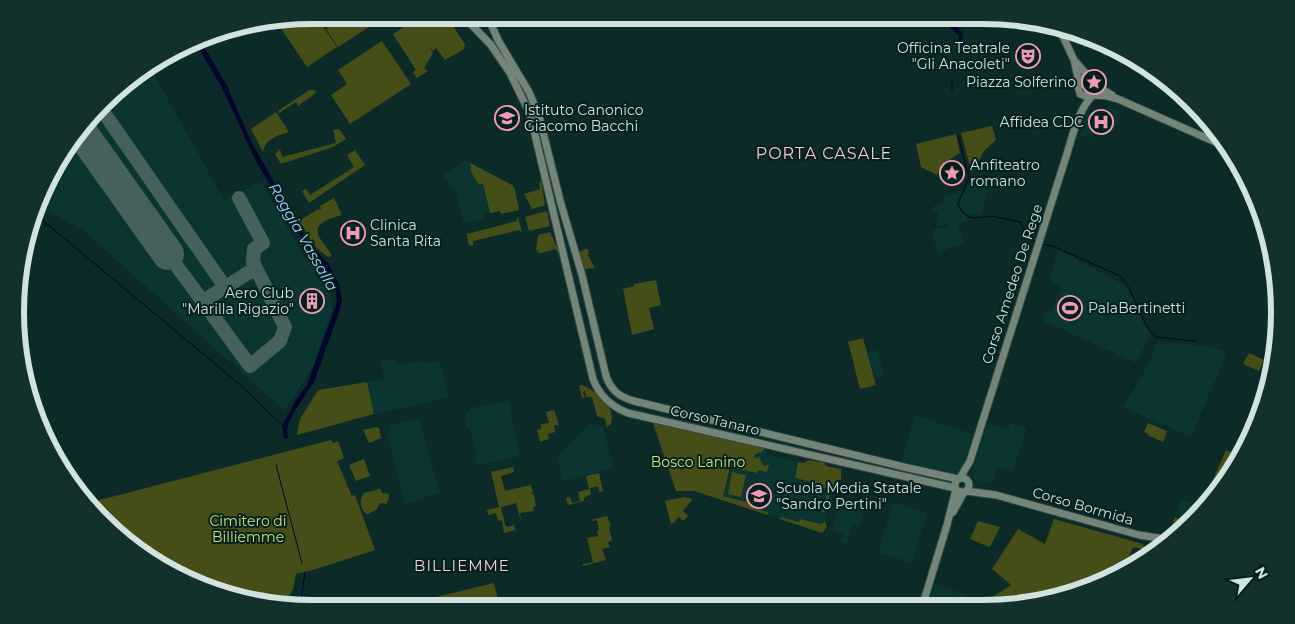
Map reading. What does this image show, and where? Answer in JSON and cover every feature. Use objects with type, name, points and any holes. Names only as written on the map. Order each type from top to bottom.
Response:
[{"type":"main road","name":"Corso Tanaro","points":[[471,24],[484,36],[510,74],[522,95],[532,120],[593,379],[596,387],[606,399],[624,411],[956,488]]},
{"type":"main road","name":"Corso Tanaro","points":[[491,24],[529,92],[542,126],[582,275],[609,386],[623,398],[847,453]]},
{"type":"main road","points":[[1062,35],[1074,60],[1078,90],[1082,95],[1088,97],[1092,95],[1107,96],[1118,99],[1216,142]]},
{"type":"main road","points":[[1074,60],[1089,77],[1093,78],[1098,86],[1118,99]]},
{"type":"main road","points":[[1078,82],[1089,77]]},
{"type":"main road","points":[[1092,95],[1096,92],[1098,86]]},
{"type":"main road","name":"Corso Amedeo De Rege","points":[[1080,114],[1082,95]]},
{"type":"main road","name":"Corso Amedeo De Rege","points":[[964,480],[1080,114],[1092,95]]},
{"type":"main road","name":"Corso Bormida","points":[[847,453],[964,480],[996,495],[1139,535],[1161,539]]},
{"type":"main road","points":[[924,600],[947,525],[956,488],[955,482],[964,480],[969,488],[947,525]]},
{"type":"main road","points":[[956,488],[960,492],[965,492]]},
{"type":"main road","name":"Corso Bormida","points":[[965,492],[996,495]]},
{"type":"shaded area","points":[[153,72],[224,200],[261,181],[307,262],[318,262],[331,289],[332,310],[314,364],[285,411],[84,231],[43,208],[53,185],[72,152],[95,122],[122,95]]},
{"type":"shaded area","name":"Affidea CDC","points":[[1111,108],[1122,113],[1114,131],[1079,136],[1086,114],[1097,116],[1106,113],[1105,111]]},
{"type":"shaded area","points":[[466,160],[512,185],[515,189],[519,210],[501,214],[500,211],[490,213],[483,215],[484,219],[464,224],[456,192],[443,175]]},
{"type":"shaded area","points":[[972,174],[989,184],[981,215],[966,214],[959,204]]},
{"type":"shaded area","points":[[963,190],[958,204],[962,213],[967,216],[967,221],[958,223],[964,243],[938,253],[931,231],[949,225],[948,223],[938,227],[936,219],[939,217],[937,211],[934,211],[932,207],[944,202],[942,197]]},
{"type":"shaded area","points":[[1058,250],[1125,285],[1150,335],[1136,363],[1043,321],[1046,310],[1051,312],[1062,287],[1049,280]]},
{"type":"shaded area","points":[[1157,341],[1213,347],[1227,353],[1191,437],[1123,407],[1149,363]]},
{"type":"shaded area","points":[[878,349],[884,377],[875,379],[867,353]]},
{"type":"shaded area","points":[[395,358],[397,365],[423,361],[424,363],[440,361],[449,398],[374,414],[367,382],[384,379],[380,361]]},
{"type":"shaded area","points":[[509,401],[520,456],[476,466],[474,458],[477,457],[470,428],[467,428],[465,415],[471,408]]},
{"type":"shaded area","points":[[915,415],[973,434],[960,473],[954,475],[901,462]]},
{"type":"shaded area","points":[[419,419],[440,493],[405,504],[387,434],[390,432],[390,425]]},
{"type":"shaded area","points":[[590,423],[603,427],[614,468],[562,482],[557,457]]},
{"type":"shaded area","points":[[1010,423],[1027,428],[1013,472],[998,467],[993,484],[983,481],[982,485],[974,478],[973,468],[988,424],[1008,430]]},
{"type":"shaded area","points":[[766,450],[768,456],[798,462],[795,478],[821,484],[828,489],[822,512],[824,512],[833,484],[836,485],[825,521],[821,524],[800,519],[799,522],[781,517],[780,519],[768,515],[768,512],[753,508],[754,504],[723,496],[730,467],[757,473],[757,470],[769,464],[764,466],[760,459],[755,458],[754,454]]},
{"type":"shaded area","points":[[1182,499],[1197,506],[1184,519],[1176,515]]},
{"type":"shaded area","points":[[841,502],[864,509],[859,527],[852,525],[847,544],[840,542],[843,534],[832,530]]},
{"type":"shaded area","points":[[893,502],[927,513],[912,563],[878,553]]},
{"type":"shaded area","points":[[935,583],[967,595],[965,600],[930,600]]},
{"type":"green space","points":[[321,24],[337,47],[307,67],[279,25]]},
{"type":"green space","points":[[334,24],[372,25],[338,47],[326,29]]},
{"type":"green space","points":[[409,24],[451,24],[465,44],[464,49],[445,60],[436,48],[433,51],[428,45],[433,53],[424,68],[428,71],[417,78],[413,72],[416,70],[393,34]]},
{"type":"green space","points":[[382,41],[411,84],[350,124],[331,95],[347,84],[338,70]]},
{"type":"green space","points":[[1081,41],[1106,52],[1106,55],[1097,48],[1084,47]]},
{"type":"green space","points":[[309,90],[314,90],[316,93],[298,106],[296,102],[279,113],[278,111]]},
{"type":"green space","points":[[276,112],[289,132],[276,136],[269,141],[264,147],[263,152],[251,129]]},
{"type":"green space","points":[[992,126],[996,140],[984,151],[972,174],[961,133]]},
{"type":"green space","points":[[339,129],[346,139],[333,147],[281,164],[275,154],[280,149],[282,157],[336,143],[333,130]]},
{"type":"green space","points":[[956,134],[960,153],[947,162],[937,175],[921,167],[916,144]]},
{"type":"green space","points":[[355,150],[365,165],[309,203],[302,191],[306,189],[310,195],[354,167],[347,155]]},
{"type":"green space","points":[[470,163],[512,185],[515,189],[519,210],[501,214],[500,211],[490,213],[483,183],[479,185],[470,170]]},
{"type":"green space","points":[[541,180],[545,204],[532,209],[524,194],[540,189],[539,183]]},
{"type":"green space","points":[[334,198],[342,215],[324,221],[317,229],[319,237],[332,255],[329,257],[315,246],[299,221],[321,209],[320,206]]},
{"type":"green space","points":[[547,211],[550,226],[529,231],[525,217]]},
{"type":"green space","points":[[518,217],[522,233],[519,230],[473,241],[473,245],[469,246],[466,230],[467,234],[517,221]]},
{"type":"green space","points":[[550,232],[559,251],[561,262],[555,249],[539,253],[536,249],[538,235]]},
{"type":"green space","points":[[586,249],[589,250],[588,255],[595,268],[585,269],[582,264],[579,252]]},
{"type":"green space","points":[[656,280],[661,305],[649,308],[654,329],[632,335],[623,289],[634,286],[634,284]]},
{"type":"green space","points":[[863,338],[876,385],[860,389],[848,342]]},
{"type":"green space","points":[[1249,353],[1264,360],[1259,371],[1243,364]]},
{"type":"green space","points":[[367,382],[374,414],[297,435],[300,419],[318,390]]},
{"type":"green space","points":[[582,385],[600,396],[611,411],[611,424],[607,427],[605,419],[597,416],[592,397],[586,397],[585,391],[583,392],[585,398],[582,398],[579,386]]},
{"type":"green space","points":[[554,410],[559,425],[554,426],[555,432],[548,434],[549,439],[540,442],[537,430],[541,429],[541,424],[549,423],[546,412]]},
{"type":"green space","name":"Bosco Lanino","points":[[652,420],[766,448],[754,455],[755,458],[759,457],[764,466],[769,464],[767,472],[758,470],[757,473],[730,467],[723,496],[754,504],[753,508],[768,512],[768,515],[694,491],[676,491]]},
{"type":"green space","points":[[1148,423],[1167,431],[1163,442],[1144,432]]},
{"type":"green space","points":[[379,428],[381,438],[369,443],[363,430]]},
{"type":"green space","name":"Cimitero di Billiemme","points":[[331,440],[333,443],[338,441],[344,458],[337,461],[352,496],[355,495],[375,550],[296,574],[293,589],[287,599],[256,595],[219,585],[168,562],[122,529],[94,501]]},
{"type":"green space","points":[[1226,450],[1234,454],[1213,486],[1211,484]]},
{"type":"green space","points":[[364,459],[370,476],[356,481],[349,465]]},
{"type":"green space","points":[[809,460],[841,469],[841,479],[836,485],[833,485],[824,512],[822,512],[828,489],[820,487],[820,484],[795,478],[798,462],[803,463]]},
{"type":"green space","points":[[513,467],[514,472],[501,476],[505,491],[531,485],[533,493],[529,494],[534,494],[536,506],[533,507],[534,511],[520,513],[522,524],[516,503],[501,507],[505,525],[508,527],[514,525],[515,530],[504,533],[502,520],[498,521],[496,513],[488,515],[487,510],[499,507],[491,472]]},
{"type":"green space","points":[[732,472],[746,475],[741,497],[728,494]]},
{"type":"green space","points":[[599,473],[603,491],[599,492],[598,486],[590,488],[591,494],[584,498],[584,501],[568,505],[566,498],[570,497],[572,503],[580,501],[578,492],[589,489],[586,476]]},
{"type":"green space","points":[[380,488],[382,493],[389,494],[388,501],[386,504],[380,503],[376,510],[368,514],[365,513],[361,503],[362,496],[364,493]]},
{"type":"green space","points":[[683,497],[693,499],[683,511],[688,516],[683,521],[679,517],[671,524],[665,501]]},
{"type":"green space","points":[[607,516],[611,527],[609,527],[612,541],[608,542],[610,547],[602,549],[606,560],[583,566],[583,564],[593,562],[587,538],[598,536],[597,520],[591,520]]},
{"type":"green space","points":[[781,517],[799,522],[800,519],[821,524],[825,521],[827,527],[822,533],[780,519]]},
{"type":"green space","points":[[1175,517],[1182,521],[1173,529],[1169,532]]},
{"type":"green space","points":[[1054,519],[1143,544],[1145,550],[1133,547],[1127,562],[1076,585],[1039,595],[988,600],[1011,585],[992,569],[1018,529],[1045,544]]},
{"type":"green space","points":[[978,521],[1000,527],[989,547],[970,539]]},
{"type":"green space","points":[[494,583],[498,600],[437,600],[436,597]]},
{"type":"water","points":[[946,24],[957,26],[962,33],[960,49],[956,51],[959,36]]},
{"type":"water","points":[[203,45],[226,84],[252,143],[310,245],[328,263],[339,284],[342,301],[339,312],[314,382],[294,412],[288,424],[288,438],[284,439],[282,426],[296,400],[307,385],[337,302],[336,291],[313,258],[256,161],[221,86],[198,48]]},
{"type":"waterway","points":[[952,83],[952,91]]},
{"type":"waterway","points":[[958,135],[969,178],[959,200],[958,205],[962,211],[972,218],[992,216],[1020,222],[1030,240],[1037,242]]},
{"type":"waterway","points":[[39,218],[238,383],[282,425]]},
{"type":"waterway","points":[[1043,244],[1055,247],[1120,276],[1130,290],[1145,323],[1156,337],[1195,341]]},
{"type":"waterway","name":"Roggia Vassalla","points":[[276,465],[302,563]]},
{"type":"waterway","name":"Roggia Vassalla","points":[[301,600],[305,572]]},
{"type":"taxiway","points":[[104,113],[225,287]]},
{"type":"taxiway","points":[[168,254],[250,366],[280,341],[285,327],[253,262],[254,249],[263,243],[239,198]]},
{"type":"taxiway","points":[[203,301],[256,268]]},
{"type":"runway","points":[[84,136],[168,254]]},
{"type":"place","name":"Officina Teatrale \"Gli Anacoleti\"","points":[[1028,56]]},
{"type":"place","name":"Piazza Solferino","points":[[1094,82]]},
{"type":"place","name":"Istituto Canonico Giacomo Bacchi","points":[[507,118]]},
{"type":"place","name":"Affidea CDC","points":[[1101,122]]},
{"type":"place","name":"Anfiteatro romano","points":[[952,173]]},
{"type":"place","name":"Clinica Santa Rita","points":[[353,233]]},
{"type":"place","name":"Aero Club \"Marilla Rigazio\"","points":[[312,301]]},
{"type":"place","name":"PalaBertinetti","points":[[1070,308]]},
{"type":"place","name":"Scuola Media Statale \"Sandro Pertini\"","points":[[759,496]]},
{"type":"district","name":"PORTA CASALE","points":[[824,153]]},
{"type":"district","name":"BILLIEMME","points":[[462,566]]}]
